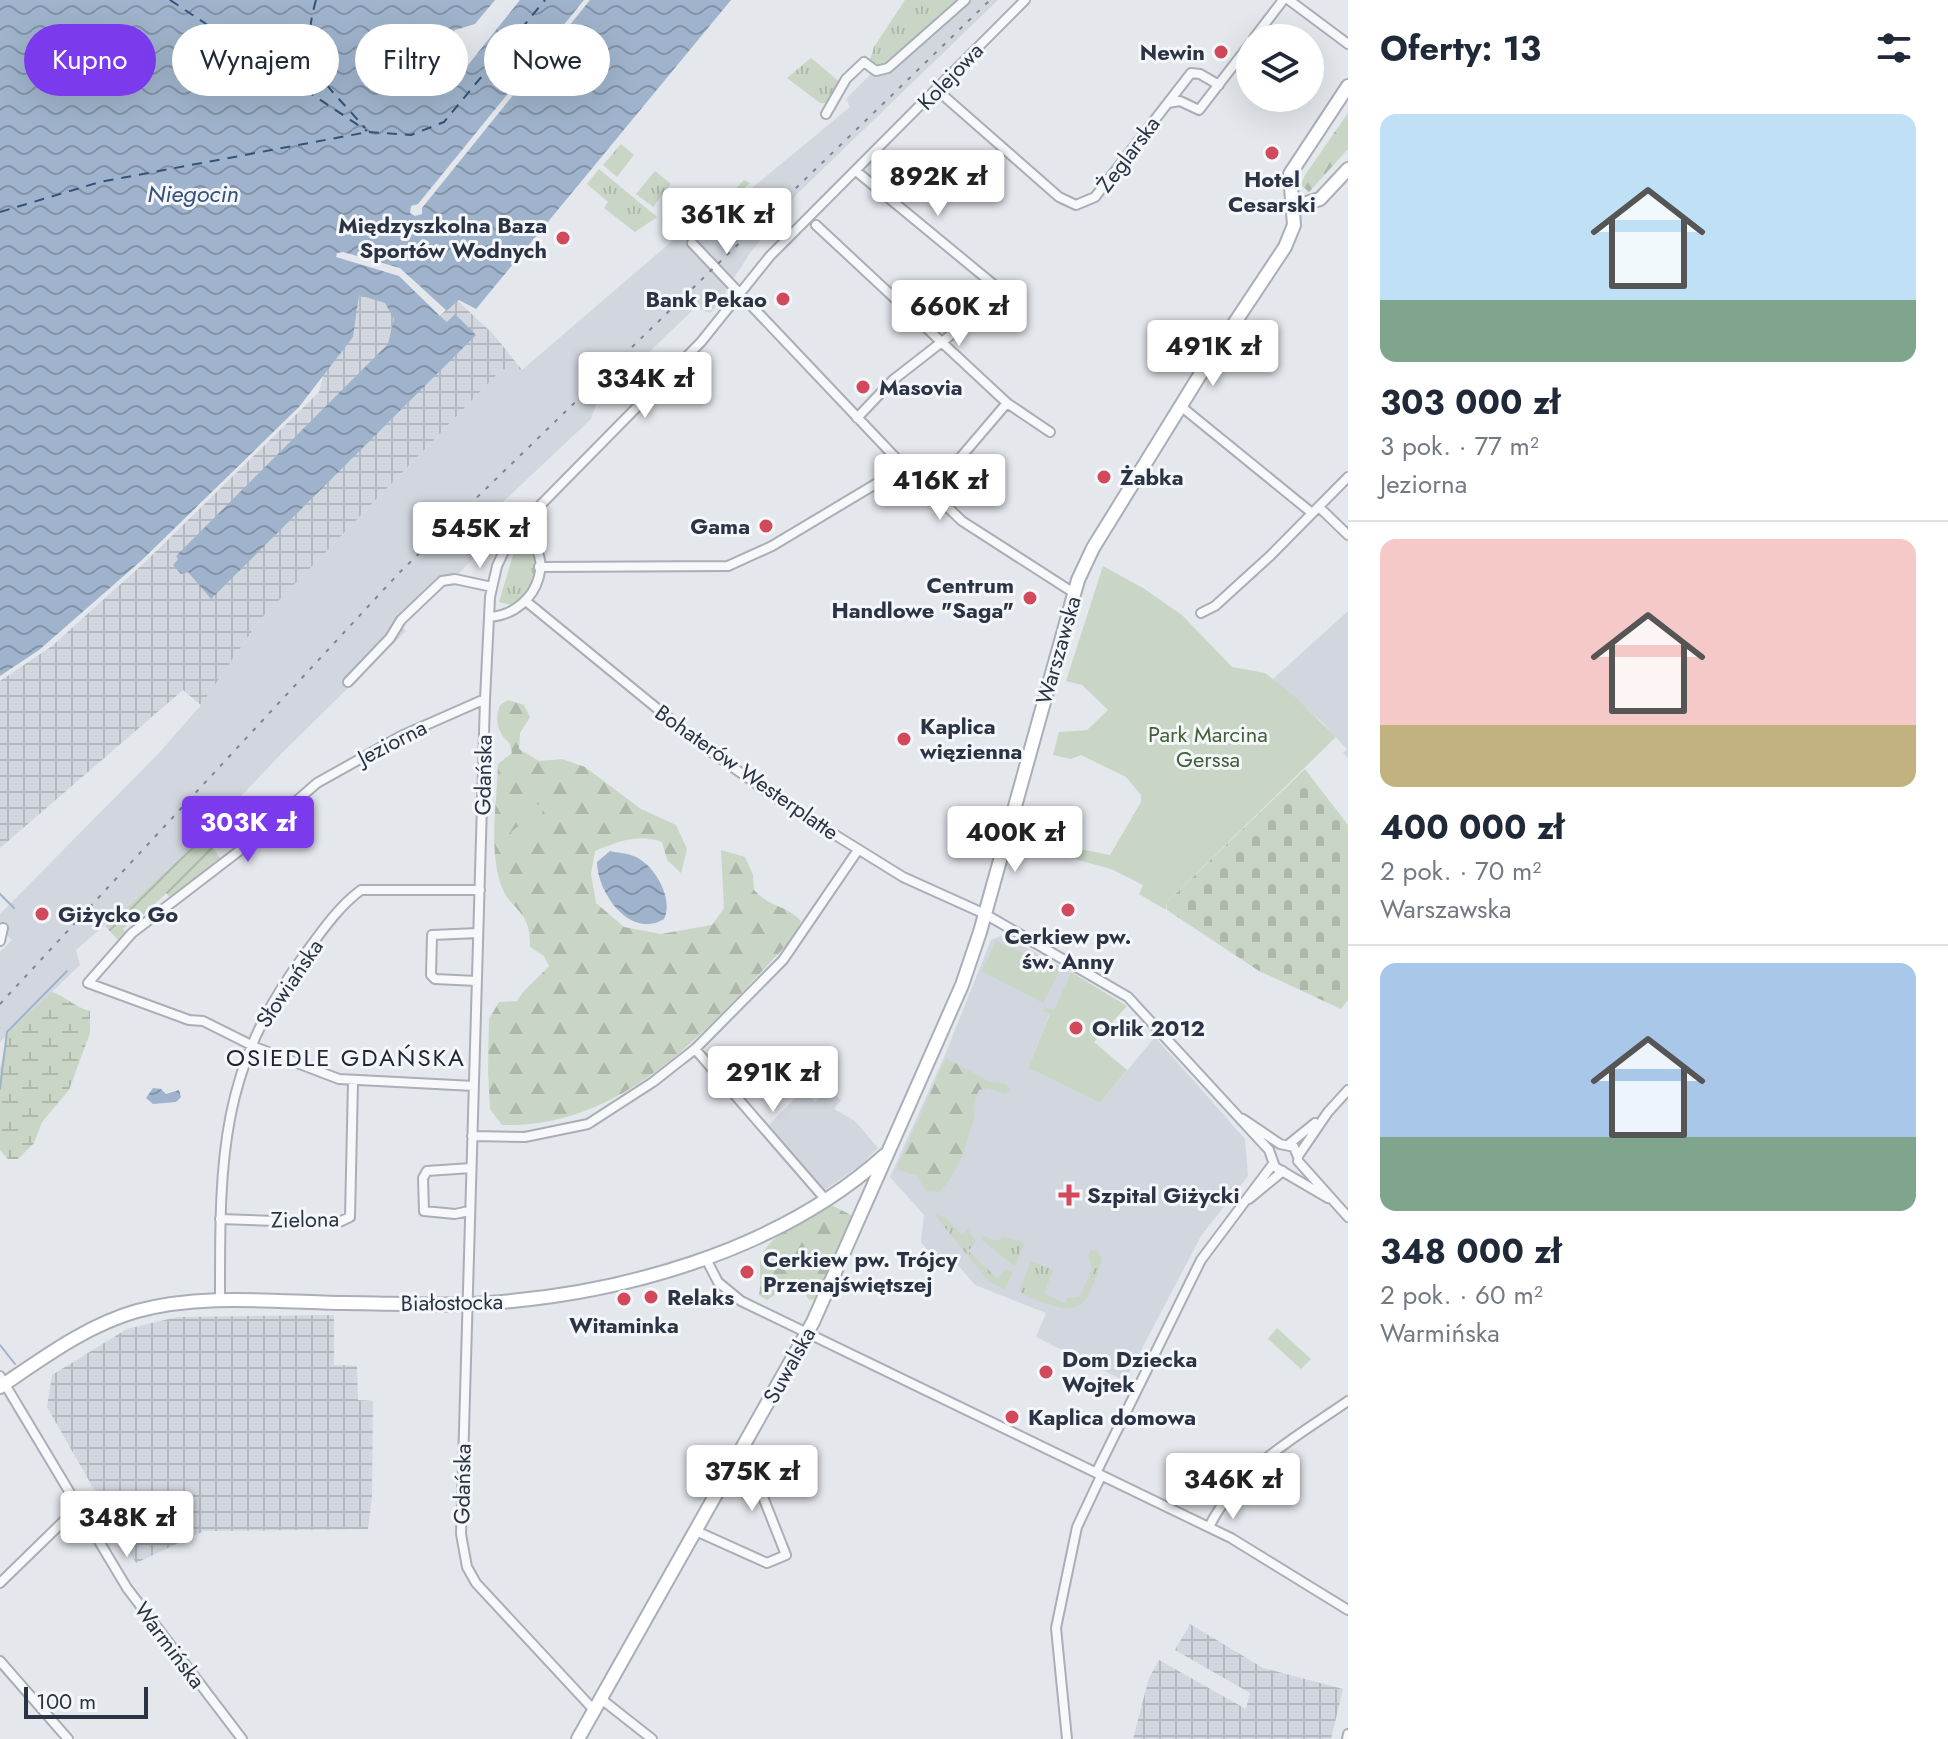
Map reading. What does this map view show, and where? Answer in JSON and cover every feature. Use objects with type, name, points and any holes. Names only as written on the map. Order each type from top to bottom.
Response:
[{"type":"street","points":[[826,114],[846,79],[864,62],[876,71],[888,68],[965,0]]},
{"type":"street","name":"Kolejowa","points":[[512,534],[701,342],[739,291],[1025,0]]},
{"type":"street","points":[[1266,24],[1286,0],[1348,44]]},
{"type":"street","name":"Żeglarska","points":[[1167,103],[1180,101],[1199,110],[1236,63]]},
{"type":"street","name":"Żeglarska","points":[[937,90],[1059,197],[1076,205],[1095,197],[1191,73],[1200,74],[1219,85]]},
{"type":"street","points":[[1348,86],[1291,171],[1288,180],[1293,207],[1320,199],[1348,169]]},
{"type":"street","points":[[856,171],[999,289],[961,327],[893,380],[857,418]]},
{"type":"street","name":"Warszawska","points":[[890,1151],[962,985],[985,914],[1074,593],[1093,548],[1292,232],[1293,207]]},
{"type":"street","points":[[816,225],[1007,403],[1050,432]]},
{"type":"street","points":[[692,243],[904,467],[962,521],[1074,593]]},
{"type":"street","points":[[931,492],[1007,403]]},
{"type":"street","points":[[1183,408],[1348,535]]},
{"type":"street","points":[[539,567],[728,566],[772,546],[904,467]]},
{"type":"street","points":[[1201,613],[1215,606],[1348,477]]},
{"type":"street","points":[[489,617],[513,612],[535,592],[539,567],[528,539],[512,534]]},
{"type":"street","name":"Gdańska","points":[[512,534],[492,587],[489,617],[461,1534],[467,1567],[488,1597],[597,1704],[652,1739]]},
{"type":"street","points":[[348,682],[390,638],[401,620],[442,581],[455,579],[492,587]]},
{"type":"street","name":"Bohaterów Westerplatte","points":[[527,602],[703,746],[779,800],[927,890],[985,914],[1128,997],[1241,1118]]},
{"type":"street","name":"Jeziorna","points":[[252,1044],[203,1021],[88,983],[132,933],[239,851],[317,783],[401,736],[485,699]]},
{"type":"street","points":[[472,1136],[525,1137],[588,1124],[614,1111],[695,1049],[797,943],[858,850]]},
{"type":"street","name":"Słowiańska","points":[[220,1301],[220,1219],[225,1135],[235,1089],[271,1003],[289,975],[361,890],[480,890]]},
{"type":"street","points":[[0,941],[3,928]]},
{"type":"street","points":[[477,981],[435,979],[431,975],[432,935],[478,933]]},
{"type":"street","points":[[252,1044],[306,1067],[353,1082],[474,1086]]},
{"type":"street","points":[[695,1049],[826,1200]]},
{"type":"street","name":"Zielona","points":[[220,1219],[337,1223],[350,1217],[353,1082]]},
{"type":"street","points":[[1245,1202],[1298,1159],[1328,1112],[1348,1090]]},
{"type":"street","points":[[1067,1739],[1056,1628],[1077,1527],[1098,1474],[1193,1276],[1272,1159],[1285,1144],[1328,1112]]},
{"type":"street","points":[[1241,1118],[1285,1144],[1328,1198],[1348,1217]]},
{"type":"street","points":[[1241,1118],[1285,1171],[1328,1198]]},
{"type":"street","name":"Białostocka","points":[[2,1382],[122,1316],[178,1303],[467,1304],[615,1284],[705,1257],[794,1220],[826,1200],[890,1151]]},
{"type":"street","name":"Suwalska","points":[[578,1739],[807,1332],[890,1151]]},
{"type":"street","points":[[469,1211],[424,1211],[423,1178],[427,1171],[471,1168]]},
{"type":"street","points":[[705,1257],[718,1282],[731,1295],[1209,1527],[1348,1610]]},
{"type":"street","name":"Warmińska","points":[[2,1382],[76,1509],[127,1588],[242,1739]]},
{"type":"street","points":[[1209,1527],[1220,1507],[1259,1461],[1348,1401]]},
{"type":"street","points":[[696,1531],[767,1563],[786,1555],[748,1459],[740,1453]]},
{"type":"street","points":[[0,1583],[76,1509]]},
{"type":"street","points":[[0,1661],[67,1739]]},
{"type":"shaded area","points":[[958,0],[998,0],[797,194],[750,253],[726,290],[725,297],[710,313],[696,307],[597,402],[591,419],[488,516],[501,531],[447,585],[441,585],[402,627],[406,631],[282,753],[184,856],[76,950],[80,965],[0,1042],[0,952],[12,940],[0,929],[0,914],[159,753],[201,705],[259,621],[503,368],[522,370],[686,229],[695,235],[850,107],[846,99],[880,65]]},
{"type":"shaded area","points":[[375,250],[442,286],[493,334],[522,370],[502,369],[259,621],[201,705],[183,690],[0,848],[0,681],[52,646],[144,563],[319,392],[339,310]]},
{"type":"shaded area","points":[[1348,611],[1348,758],[1343,753],[1347,749],[1321,721],[1273,679]]},
{"type":"shaded area","name":"Szpital Giżycki","points":[[1004,935],[1071,972],[1054,1011],[1046,1007],[1043,1010],[1050,1013],[1028,1068],[1100,1103],[1155,1037],[1245,1139],[1248,1176],[1201,1236],[1125,1381],[1036,1337],[1046,1313],[975,1285],[956,1263],[949,1277],[921,1242],[924,1215],[890,1177],[945,1055],[991,940]]},
{"type":"shaded area","points":[[828,1089],[841,1100],[834,1109],[855,1121],[878,1148],[862,1164],[823,1191],[769,1125],[803,1090],[815,1102]]},
{"type":"shaded area","points":[[334,1315],[334,1365],[357,1366],[358,1400],[373,1401],[372,1497],[368,1529],[204,1531],[136,1563],[47,1407],[52,1375],[127,1329],[177,1317]]},
{"type":"shaded area","points":[[1190,1624],[1263,1668],[1343,1689],[1331,1739],[1133,1739],[1149,1678],[1159,1660],[1246,1709],[1250,1693],[1175,1650]]},
{"type":"green space","points":[[905,0],[964,0],[890,63],[876,68],[870,60],[874,47]]},
{"type":"green space","points":[[811,58],[840,82],[826,103],[820,103],[787,78]]},
{"type":"green space","points":[[1348,113],[1348,149],[1309,192],[1301,185],[1305,175]]},
{"type":"green space","points":[[621,144],[634,155],[617,177],[603,165]]},
{"type":"green space","points":[[599,169],[657,217],[635,232],[604,208],[608,202],[587,184]]},
{"type":"green space","points":[[655,171],[671,184],[653,207],[636,194]]},
{"type":"green space","points":[[744,180],[750,183],[703,223],[679,223],[677,214],[683,206],[720,207]]},
{"type":"green space","points":[[514,552],[531,553],[535,568],[530,588],[515,606],[499,602]]},
{"type":"green space","name":"Park Marcina Gerssa","points":[[1103,566],[1182,615],[1232,667],[1265,673],[1293,695],[1336,737],[1167,902],[1166,910],[1139,894],[1143,885],[1111,869],[1071,858],[1075,848],[1110,855],[1141,802],[1141,795],[1126,777],[1081,755],[1071,759],[1053,755],[1059,732],[1087,730],[1108,710],[1082,685],[1066,681]]},
{"type":"green space","points":[[508,700],[524,705],[530,717],[520,733],[519,749],[539,761],[562,759],[585,767],[641,809],[676,825],[687,849],[681,873],[667,860],[662,842],[653,839],[628,840],[595,851],[591,874],[596,903],[624,927],[661,934],[712,925],[724,908],[721,850],[745,857],[753,875],[754,890],[801,921],[794,937],[733,1002],[666,1064],[629,1089],[590,1109],[548,1121],[502,1125],[490,1109],[489,1019],[499,1002],[517,1001],[549,966],[544,956],[530,947],[527,924],[504,892],[497,868],[494,839],[498,764],[512,753],[510,744],[500,731],[497,716],[500,705]]},
{"type":"green space","points":[[1305,769],[1348,825],[1348,1000],[1341,1009],[1259,971],[1167,910],[1167,902]]},
{"type":"green space","points":[[518,802],[543,805],[541,832],[514,840],[511,832],[519,826],[514,814]]},
{"type":"green space","points":[[204,837],[221,859],[170,897],[166,893],[143,915],[139,913],[123,929],[125,932],[118,940],[105,926]]},
{"type":"green space","points":[[996,941],[1060,970],[1043,1003],[982,971]]},
{"type":"green space","name":"Orlik 2012","points":[[1071,972],[1127,1006],[1094,1042],[1127,1070],[1100,1103],[1028,1068],[1050,1014],[1043,1011],[1045,1007],[1054,1010]]},
{"type":"green space","points":[[52,992],[90,1011],[90,1033],[69,1090],[42,1122],[34,1143],[18,1159],[8,1159],[0,1150],[0,1069],[8,1032]]},
{"type":"green space","points":[[946,1058],[988,1081],[1006,1084],[1010,1091],[1005,1094],[988,1088],[979,1090],[973,1122],[956,1169],[939,1192],[926,1191],[916,1175],[896,1170]]},
{"type":"green space","points":[[831,1205],[853,1216],[853,1226],[816,1299],[809,1300],[799,1284],[767,1300],[759,1295],[760,1264],[768,1245],[788,1229]]},
{"type":"green space","points":[[934,1214],[946,1218],[962,1235],[968,1229],[976,1242],[968,1251],[997,1278],[1006,1269],[1013,1272],[1005,1289],[989,1282]]},
{"type":"green space","points":[[981,1235],[996,1241],[1004,1237],[1025,1242],[1015,1267],[982,1240]]},
{"type":"green space","points":[[1091,1249],[1099,1252],[1102,1261],[1090,1292],[1079,1305],[1061,1308],[1019,1291],[1031,1261],[1053,1270],[1044,1294],[1065,1303],[1068,1298],[1079,1297],[1092,1270],[1088,1255]]},
{"type":"green space","points":[[1277,1328],[1311,1359],[1301,1369],[1268,1339]]},
{"type":"water","name":"Niegocin","points":[[0,0],[495,0],[475,24],[468,26],[355,24],[355,96],[468,96],[468,65],[484,45],[484,96],[610,96],[610,24],[501,24],[520,0],[731,0],[476,309],[459,300],[440,316],[447,322],[455,314],[476,335],[211,599],[188,572],[181,574],[173,565],[178,559],[176,556],[388,344],[394,319],[385,303],[359,295],[353,337],[299,407],[142,560],[39,650],[0,676]]},
{"type":"water","points":[[610,851],[643,861],[656,875],[667,902],[664,919],[651,924],[639,923],[618,910],[609,899],[598,874],[597,862]]},
{"type":"water","points":[[153,1088],[161,1089],[166,1094],[179,1090],[181,1097],[176,1102],[153,1104],[146,1098]]},
{"type":"pier","points":[[584,0],[590,0],[571,24],[564,24]]},
{"type":"pier","points":[[506,96],[512,96],[422,208],[422,214],[415,216],[410,213],[411,206],[418,204]]},
{"type":"pier","points":[[337,253],[400,268],[446,310],[440,316],[399,276],[336,257]]},
{"type":"waterway","points":[[0,894],[14,908]]},
{"type":"waterway","points":[[0,1089],[7,1032],[67,971]]},
{"type":"waterway","points":[[0,1345],[15,1364]]},
{"type":"ferry route","points":[[170,0],[367,131]]},
{"type":"ferry route","points":[[316,0],[311,23],[312,57],[326,84],[365,128]]},
{"type":"ferry route","points":[[0,212],[100,182],[368,132],[411,135],[444,122],[545,0]]},
{"type":"railway","points":[[0,1004],[400,572],[990,0]]},
{"type":"place","name":"Newin","points":[[1221,52]]},
{"type":"place","name":"Hotel Cesarski","points":[[1272,153]]},
{"type":"place","name":"Międzyszkolna Baza Sportów Wodnych","points":[[563,238]]},
{"type":"place","name":"Bank Pekao","points":[[783,299]]},
{"type":"place","name":"Masovia","points":[[863,387]]},
{"type":"place","name":"Żabka","points":[[1104,477]]},
{"type":"place","name":"Gama","points":[[766,526]]},
{"type":"place","name":"Centrum Handlowe \"Saga\"","points":[[1030,598]]},
{"type":"place","name":"Kaplica więzienna","points":[[904,739]]},
{"type":"place","name":"Cerkiew pw. św. Anny","points":[[1068,910]]},
{"type":"place","name":"Giżycko Go","points":[[42,914]]},
{"type":"place","name":"Orlik 2012","points":[[1076,1028]]},
{"type":"place","name":"Szpital Giżycki","points":[[1069,1195]]},
{"type":"place","name":"Cerkiew pw. Trójcy Przenajświętszej","points":[[747,1272]]},
{"type":"place","name":"Relaks","points":[[651,1297]]},
{"type":"place","name":"Witaminka","points":[[624,1299]]},
{"type":"place","name":"Dom Dziecka Wojtek","points":[[1046,1372]]},
{"type":"place","name":"Kaplica domowa","points":[[1012,1417]]},
{"type":"district","name":"OSIEDLE GDAŃSKA","points":[[346,1058]]}]
